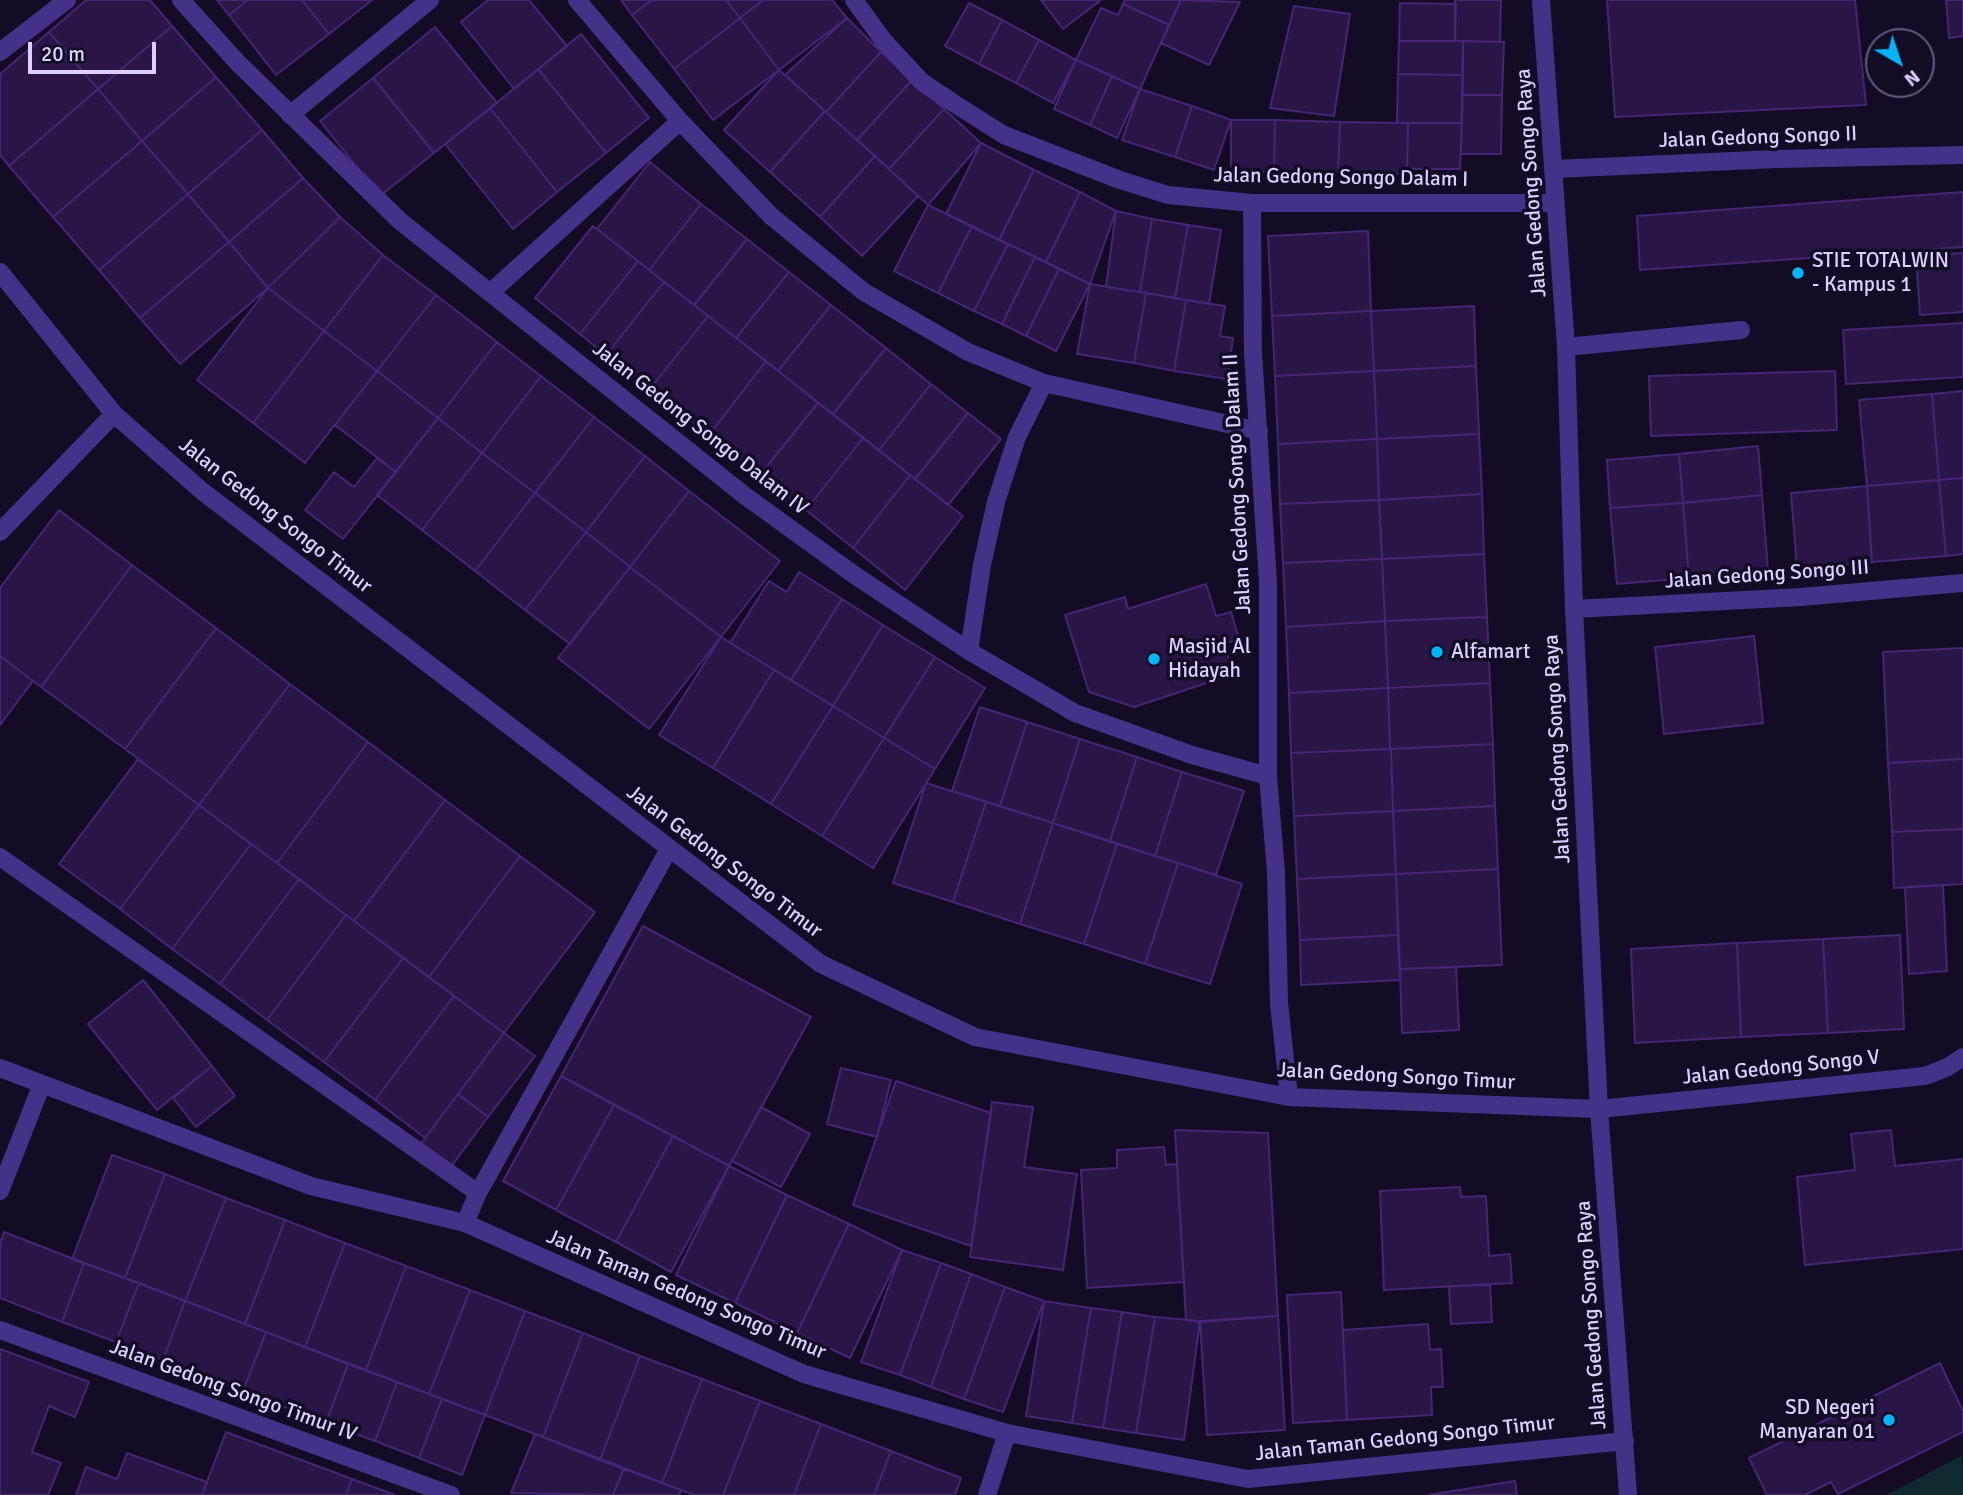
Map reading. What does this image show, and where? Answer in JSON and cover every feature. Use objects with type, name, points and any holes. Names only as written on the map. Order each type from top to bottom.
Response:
[{"type":"street","points":[[0,52],[67,0]]},
{"type":"street","name":"Jalan Gedong Songo Dalam IV","points":[[181,0],[238,63],[400,221],[744,495],[853,574],[969,651],[1075,713],[1192,755],[1268,776]]},
{"type":"street","points":[[290,115],[430,0]]},
{"type":"street","points":[[577,0],[680,121],[771,216],[864,292],[968,352],[1044,383],[1259,431]]},
{"type":"street","name":"Jalan Gedong Songo Dalam I","points":[[854,0],[883,40],[922,82],[1004,135],[1120,180],[1168,195],[1252,203],[1556,204]]},
{"type":"street","name":"Jalan Gedong Songo Raya","points":[[1541,0],[1566,347],[1574,609],[1599,1109],[1628,1495]]},
{"type":"street","points":[[490,293],[680,121]]},
{"type":"street","name":"Jalan Gedong Songo II","points":[[1554,169],[1777,159],[1963,155]]},
{"type":"street","name":"Jalan Gedong Songo Dalam II","points":[[1252,203],[1254,353],[1268,582],[1268,776],[1276,872],[1279,1003],[1289,1097]]},
{"type":"street","name":"Jalan Gedong Songo Timur","points":[[0,272],[114,414],[202,491],[821,964],[975,1037],[1289,1097],[1599,1109]]},
{"type":"street","points":[[1566,347],[1741,331]]},
{"type":"street","points":[[969,651],[982,565],[996,502],[1017,437],[1044,383]]},
{"type":"street","points":[[0,532],[114,414]]},
{"type":"street","name":"Jalan Gedong Songo III","points":[[1574,609],[1801,597],[1963,583]]},
{"type":"street","points":[[465,1223],[478,1193],[669,849]]},
{"type":"street","points":[[0,857],[478,1193]]},
{"type":"street","name":"Jalan Gedong Songo V","points":[[1599,1109],[1925,1076],[1948,1067],[1963,1057]]},
{"type":"street","name":"Jalan Taman Gedong Songo Timur","points":[[0,1068],[311,1186],[465,1223],[804,1374],[1007,1433],[1248,1479],[1625,1441]]},
{"type":"street","points":[[0,1191],[42,1084]]},
{"type":"street","name":"Jalan Gedong Songo Timur IV","points":[[0,1330],[451,1495]]},
{"type":"street","points":[[987,1495],[1007,1433]]},
{"type":"green space","points":[[1962,1455],[1963,1495],[1887,1495]]},
{"type":"building","points":[[86,0],[150,0],[172,26],[98,89],[49,32]]},
{"type":"building","points":[[217,0],[248,0],[229,15]]},
{"type":"building","points":[[248,0],[302,0],[329,34],[276,75],[229,15]]},
{"type":"building","points":[[302,0],[372,0],[329,34]]},
{"type":"building","points":[[488,0],[529,0],[567,46],[514,89],[461,22]]},
{"type":"building","points":[[621,0],[652,0],[632,15]]},
{"type":"building","points":[[652,0],[726,0],[740,18],[674,69],[632,15]]},
{"type":"building","points":[[726,0],[763,0],[740,18]]},
{"type":"building","points":[[763,0],[832,0],[847,18],[779,70],[740,18]]},
{"type":"building","points":[[1041,0],[1101,0],[1063,29]]},
{"type":"building","points":[[1125,0],[1181,0],[1169,25],[1123,4]]},
{"type":"building","points":[[1181,0],[1240,2],[1209,65],[1161,43]]},
{"type":"building","points":[[1455,0],[1501,0],[1500,42],[1455,41]]},
{"type":"building","points":[[1607,0],[1855,0],[1866,105],[1615,117]]},
{"type":"building","points":[[1946,0],[1963,0],[1963,36],[1949,38]]},
{"type":"building","points":[[969,3],[1002,20],[979,64],[945,46]]},
{"type":"building","points":[[1400,3],[1456,4],[1455,41],[1399,41]]},
{"type":"building","points":[[1123,4],[1169,25],[1140,89],[1076,60],[1101,8],[1118,15]]},
{"type":"building","points":[[1294,6],[1350,14],[1334,116],[1270,108]]},
{"type":"building","points":[[740,18],[779,70],[713,120],[674,69]]},
{"type":"building","points":[[847,18],[881,52],[826,112],[785,75]]},
{"type":"building","points":[[1002,20],[1039,40],[1016,83],[979,64]]},
{"type":"building","points":[[172,26],[216,77],[142,141],[98,89]]},
{"type":"building","points":[[435,27],[497,103],[434,153],[373,78]]},
{"type":"building","points":[[49,32],[98,89],[9,166],[0,155],[0,74]]},
{"type":"building","points":[[581,34],[649,118],[606,153],[538,69]]},
{"type":"building","points":[[1039,40],[1076,60],[1053,103],[1016,83]]},
{"type":"building","points":[[1399,41],[1463,41],[1463,75],[1398,74]]},
{"type":"building","points":[[1463,41],[1504,42],[1502,95],[1462,95]]},
{"type":"building","points":[[881,52],[912,80],[857,140],[826,112]]},
{"type":"building","points":[[1076,60],[1112,76],[1090,125],[1054,109]]},
{"type":"building","points":[[538,69],[606,153],[557,192],[490,108]]},
{"type":"building","points":[[779,70],[825,111],[770,172],[724,130]]},
{"type":"building","points":[[1398,74],[1463,75],[1462,123],[1397,123]]},
{"type":"building","points":[[1112,76],[1140,89],[1117,138],[1090,125]]},
{"type":"building","points":[[216,77],[262,130],[188,194],[142,141]]},
{"type":"building","points":[[373,78],[434,153],[380,196],[320,121]]},
{"type":"building","points":[[912,80],[944,109],[889,169],[857,140]]},
{"type":"building","points":[[98,89],[142,141],[53,217],[9,166]]},
{"type":"building","points":[[1140,89],[1192,106],[1175,157],[1122,140]]},
{"type":"building","points":[[1462,95],[1502,95],[1501,154],[1461,154]]},
{"type":"building","points":[[1192,106],[1231,120],[1214,170],[1175,157]]},
{"type":"building","points":[[490,108],[557,192],[513,229],[445,144]]},
{"type":"building","points":[[944,109],[981,143],[928,205],[889,169]]},
{"type":"building","points":[[825,111],[875,156],[820,217],[770,172]]},
{"type":"building","points":[[1231,120],[1275,120],[1274,172],[1231,172]]},
{"type":"building","points":[[1275,120],[1340,122],[1338,173],[1274,172]]},
{"type":"building","points":[[1340,122],[1408,123],[1407,174],[1338,173]]},
{"type":"building","points":[[1408,123],[1462,123],[1460,169],[1407,169]]},
{"type":"building","points":[[262,130],[303,178],[229,242],[188,194]]},
{"type":"building","points":[[142,141],[188,194],[99,270],[53,217]]},
{"type":"building","points":[[981,143],[1034,170],[999,240],[946,214]]},
{"type":"building","points":[[875,156],[918,196],[862,256],[820,217]]},
{"type":"building","points":[[650,162],[701,204],[649,270],[597,229]]},
{"type":"building","points":[[1034,170],[1080,192],[1046,262],[999,240]]},
{"type":"building","points":[[303,178],[340,217],[268,288],[229,242]]},
{"type":"building","points":[[1080,192],[1116,211],[1090,284],[1046,262]]},
{"type":"building","name":"STIE TOTALWIN - Kampus 1","points":[[1963,192],[1963,247],[1640,270],[1637,216]]},
{"type":"building","points":[[188,194],[229,242],[140,318],[99,270]]},
{"type":"building","points":[[701,204],[747,239],[694,305],[649,270]]},
{"type":"building","points":[[928,205],[972,226],[938,293],[894,271]]},
{"type":"building","points":[[1116,211],[1152,219],[1140,292],[1106,287]]},
{"type":"building","points":[[340,217],[383,255],[324,331],[268,288]]},
{"type":"building","points":[[1152,219],[1188,225],[1175,298],[1140,292]]},
{"type":"building","points":[[1188,225],[1221,230],[1209,304],[1175,298]]},
{"type":"building","points":[[593,226],[638,261],[580,334],[535,298]]},
{"type":"building","points":[[972,226],[1008,244],[974,311],[938,293]]},
{"type":"building","points":[[1368,231],[1371,311],[1272,316],[1268,236]]},
{"type":"building","points":[[747,239],[789,272],[736,338],[694,305]]},
{"type":"building","points":[[229,242],[268,288],[180,364],[140,318]]},
{"type":"building","points":[[1008,244],[1035,257],[1002,324],[974,311]]},
{"type":"building","points":[[1963,253],[1963,312],[1920,315],[1916,256]]},
{"type":"building","points":[[383,255],[436,295],[377,371],[324,331]]},
{"type":"building","points":[[1035,257],[1059,269],[1026,336],[1002,324]]},
{"type":"building","points":[[638,261],[664,282],[606,355],[580,334]]},
{"type":"building","points":[[1059,269],[1090,284],[1056,351],[1026,336]]},
{"type":"building","points":[[789,272],[831,305],[778,371],[736,338]]},
{"type":"building","points":[[664,282],[708,316],[650,389],[606,355]]},
{"type":"building","points":[[1090,284],[1146,293],[1134,363],[1077,354]]},
{"type":"building","points":[[268,288],[324,331],[253,423],[197,380]]},
{"type":"building","points":[[1146,293],[1186,300],[1174,371],[1134,363]]},
{"type":"building","points":[[436,295],[497,342],[438,418],[377,371]]},
{"type":"building","points":[[1186,300],[1225,306],[1220,336],[1233,338],[1227,379],[1174,371]]},
{"type":"building","points":[[831,305],[886,348],[833,414],[778,371]]},
{"type":"building","points":[[1474,306],[1476,366],[1374,371],[1371,311]]},
{"type":"building","points":[[1371,311],[1374,371],[1275,376],[1272,316]]},
{"type":"building","points":[[708,316],[766,361],[709,435],[650,389]]},
{"type":"building","points":[[1963,323],[1963,377],[1846,384],[1843,330]]},
{"type":"building","points":[[324,331],[377,371],[305,463],[253,423]]},
{"type":"building","points":[[497,342],[541,376],[482,453],[438,418]]},
{"type":"building","points":[[886,348],[931,384],[879,450],[833,414]]},
{"type":"building","points":[[766,361],[818,403],[760,475],[709,435]]},
{"type":"building","points":[[1476,366],[1479,434],[1377,439],[1374,371]]},
{"type":"building","points":[[377,371],[438,418],[396,472],[335,425]]},
{"type":"building","points":[[1374,371],[1377,439],[1278,444],[1275,376]]},
{"type":"building","points":[[1835,371],[1837,430],[1651,436],[1649,376]]},
{"type":"building","points":[[541,376],[594,417],[535,493],[482,453]]},
{"type":"building","points":[[931,384],[968,413],[915,479],[879,450]]},
{"type":"building","points":[[1963,391],[1963,478],[1939,480],[1932,394]]},
{"type":"building","points":[[1932,394],[1939,480],[1867,486],[1859,400]]},
{"type":"building","points":[[818,403],[863,438],[806,510],[760,475]]},
{"type":"building","points":[[968,413],[1001,439],[948,505],[915,479]]},
{"type":"building","points":[[594,417],[645,456],[586,532],[535,493]]},
{"type":"building","points":[[438,418],[482,453],[422,530],[377,495]]},
{"type":"building","points":[[1479,434],[1482,494],[1379,500],[1377,439]]},
{"type":"building","points":[[863,438],[910,475],[853,548],[806,510]]},
{"type":"building","points":[[1377,439],[1379,500],[1280,504],[1278,444]]},
{"type":"building","points":[[1758,446],[1762,495],[1683,503],[1679,454]]},
{"type":"building","points":[[482,453],[535,493],[475,571],[422,530]]},
{"type":"building","points":[[1679,454],[1683,503],[1610,508],[1607,460]]},
{"type":"building","points":[[645,456],[689,491],[630,567],[586,532]]},
{"type":"building","points":[[377,458],[396,472],[343,539],[305,510],[334,472],[354,487]]},
{"type":"building","points":[[910,475],[963,516],[905,590],[853,548]]},
{"type":"building","points":[[1963,478],[1963,554],[1946,556],[1939,480]]},
{"type":"building","points":[[1939,480],[1946,556],[1872,562],[1867,486]]},
{"type":"building","points":[[1867,486],[1872,562],[1797,569],[1791,493]]},
{"type":"building","points":[[689,491],[780,561],[721,637],[630,567]]},
{"type":"building","points":[[535,493],[586,532],[525,610],[475,571]]},
{"type":"building","points":[[1482,494],[1484,554],[1382,559],[1379,500]]},
{"type":"building","points":[[1762,495],[1768,571],[1689,578],[1683,503]]},
{"type":"building","points":[[1379,500],[1382,559],[1283,563],[1280,504]]},
{"type":"building","points":[[1683,503],[1689,578],[1617,584],[1610,508]]},
{"type":"building","points":[[59,510],[132,565],[41,687],[0,656],[0,588]]},
{"type":"building","points":[[586,532],[630,567],[570,644],[525,610]]},
{"type":"building","points":[[1484,554],[1487,617],[1385,621],[1382,559]]},
{"type":"building","points":[[1382,559],[1385,621],[1286,627],[1283,563]]},
{"type":"building","points":[[132,565],[216,628],[125,749],[41,687]]},
{"type":"building","points":[[630,567],[721,637],[649,729],[558,658]]},
{"type":"building","points":[[799,572],[842,599],[791,680],[730,643],[769,581],[787,592]]},
{"type":"building","name":"Masjid Al Hidayah","points":[[1206,584],[1216,616],[1231,612],[1239,639],[1224,644],[1234,674],[1134,707],[1089,692],[1065,615],[1125,597],[1128,609]]},
{"type":"building","points":[[842,599],[883,625],[833,706],[791,680]]},
{"type":"building","name":"Alfamart","points":[[1487,617],[1490,683],[1388,688],[1385,621]]},
{"type":"building","points":[[1385,621],[1388,688],[1289,693],[1286,627]]},
{"type":"building","points":[[883,625],[935,657],[884,738],[833,706]]},
{"type":"building","points":[[216,628],[290,684],[199,805],[125,749]]},
{"type":"building","points":[[1754,636],[1763,723],[1664,734],[1655,647]]},
{"type":"building","points":[[721,637],[774,670],[713,768],[659,735]]},
{"type":"building","points":[[1963,648],[1963,759],[1888,763],[1883,652]]},
{"type":"building","points":[[0,656],[33,681],[0,725]]},
{"type":"building","points":[[935,657],[985,688],[935,769],[884,738]]},
{"type":"building","points":[[774,670],[833,706],[771,804],[713,768]]},
{"type":"building","points":[[1490,683],[1493,744],[1390,749],[1388,688]]},
{"type":"building","points":[[290,684],[368,742],[277,863],[199,805]]},
{"type":"building","points":[[1388,688],[1390,749],[1291,753],[1289,693]]},
{"type":"building","points":[[833,706],[884,738],[822,836],[771,804]]},
{"type":"building","points":[[980,707],[1027,722],[1000,806],[952,791]]},
{"type":"building","points":[[1027,722],[1080,739],[1053,823],[1000,806]]},
{"type":"building","points":[[884,738],[935,769],[873,868],[822,836]]},
{"type":"building","points":[[1080,739],[1137,757],[1110,841],[1053,823]]},
{"type":"building","points":[[368,742],[445,800],[354,921],[277,863]]},
{"type":"building","points":[[1493,744],[1495,806],[1393,811],[1391,749]]},
{"type":"building","points":[[1391,749],[1393,811],[1294,816],[1291,753]]},
{"type":"building","points":[[1137,757],[1182,772],[1155,856],[1110,841]]},
{"type":"building","points":[[138,759],[199,805],[120,909],[59,864]]},
{"type":"building","points":[[1963,759],[1963,829],[1892,832],[1888,763]]},
{"type":"building","points":[[1182,772],[1244,791],[1216,875],[1155,856]]},
{"type":"building","points":[[926,783],[986,802],[953,902],[893,883]]},
{"type":"building","points":[[445,800],[520,856],[429,977],[354,921]]},
{"type":"building","points":[[986,802],[1053,823],[1020,924],[953,902]]},
{"type":"building","points":[[199,805],[251,844],[172,949],[120,909]]},
{"type":"building","points":[[1495,806],[1498,869],[1396,874],[1393,811]]},
{"type":"building","points":[[1393,811],[1396,874],[1297,879],[1294,816]]},
{"type":"building","points":[[1053,823],[1117,844],[1084,944],[1020,924]]},
{"type":"building","points":[[1963,829],[1963,884],[1894,888],[1892,832]]},
{"type":"building","points":[[251,844],[299,879],[220,984],[172,949]]},
{"type":"building","points":[[1117,844],[1178,863],[1145,964],[1084,944]]},
{"type":"building","points":[[520,856],[595,912],[504,1033],[429,977]]},
{"type":"building","points":[[1178,863],[1242,884],[1210,984],[1145,964]]},
{"type":"building","points":[[1498,869],[1502,965],[1400,969],[1396,874]]},
{"type":"building","points":[[1396,874],[1398,935],[1300,940],[1297,879]]},
{"type":"building","points":[[299,879],[346,915],[267,1020],[220,984]]},
{"type":"building","points":[[1943,885],[1947,971],[1909,974],[1905,887]]},
{"type":"building","points":[[346,915],[403,958],[324,1062],[267,1020]]},
{"type":"building","points":[[643,926],[811,1017],[729,1166],[561,1076]]},
{"type":"building","points":[[1398,935],[1400,980],[1301,985],[1300,940]]},
{"type":"building","points":[[1900,935],[1904,1029],[1828,1033],[1823,939]]},
{"type":"building","points":[[1823,939],[1828,1033],[1741,1037],[1737,943]]},
{"type":"building","points":[[1737,943],[1741,1037],[1635,1043],[1631,949]]},
{"type":"building","points":[[403,958],[454,996],[375,1100],[324,1062]]},
{"type":"building","points":[[1456,967],[1459,1030],[1402,1033],[1400,969]]},
{"type":"building","points":[[143,980],[212,1066],[157,1110],[88,1024]]},
{"type":"building","points":[[454,996],[504,1033],[425,1138],[375,1100]]},
{"type":"building","points":[[504,1033],[535,1056],[488,1117],[458,1094]]},
{"type":"building","points":[[212,1066],[235,1096],[196,1127],[173,1098]]},
{"type":"building","points":[[841,1068],[891,1080],[877,1137],[827,1124]]},
{"type":"building","points":[[561,1076],[614,1105],[556,1210],[503,1181]]},
{"type":"building","points":[[896,1081],[991,1113],[971,1246],[853,1205]]},
{"type":"building","points":[[458,1094],[488,1117],[450,1168],[420,1145]]},
{"type":"building","points":[[992,1102],[1033,1107],[1024,1167],[1077,1174],[1063,1270],[970,1257]]},
{"type":"building","points":[[614,1105],[673,1136],[616,1242],[556,1210]]},
{"type":"building","points":[[761,1107],[810,1134],[781,1187],[732,1161]]},
{"type":"building","points":[[1175,1130],[1268,1133],[1278,1316],[1200,1322],[1186,1320]]},
{"type":"building","points":[[1891,1130],[1895,1166],[1963,1159],[1963,1249],[1805,1265],[1797,1177],[1855,1170],[1851,1134]]},
{"type":"building","points":[[673,1136],[729,1166],[671,1272],[616,1242]]},
{"type":"building","points":[[1164,1147],[1166,1165],[1177,1164],[1184,1282],[1087,1288],[1081,1170],[1117,1168],[1117,1150]]},
{"type":"building","points":[[112,1155],[165,1174],[125,1278],[72,1259]]},
{"type":"building","points":[[729,1166],[787,1195],[735,1303],[676,1275]]},
{"type":"building","points":[[165,1174],[226,1198],[185,1301],[125,1278]]},
{"type":"building","points":[[1460,1187],[1461,1197],[1486,1196],[1489,1256],[1510,1254],[1512,1283],[1384,1290],[1380,1191]]},
{"type":"building","points":[[787,1195],[849,1224],[797,1333],[735,1303]]},
{"type":"building","points":[[226,1198],[285,1220],[245,1324],[185,1301]]},
{"type":"building","points":[[285,1220],[345,1243],[305,1347],[245,1324]]},
{"type":"building","points":[[849,1224],[902,1250],[850,1358],[797,1333]]},
{"type":"building","points":[[4,1232],[84,1263],[62,1322],[0,1298],[0,1244]]},
{"type":"building","points":[[345,1243],[406,1266],[366,1370],[305,1347]]},
{"type":"building","points":[[902,1250],[941,1263],[900,1375],[861,1362]]},
{"type":"building","points":[[84,1263],[139,1283],[116,1342],[62,1322]]},
{"type":"building","points":[[941,1263],[971,1274],[931,1387],[900,1375]]},
{"type":"building","points":[[406,1266],[470,1290],[429,1394],[366,1370]]},
{"type":"building","points":[[971,1274],[1005,1287],[964,1399],[931,1387]]},
{"type":"building","points":[[139,1283],[185,1301],[163,1360],[116,1342]]},
{"type":"building","points":[[1490,1285],[1492,1322],[1451,1324],[1449,1286]]},
{"type":"building","points":[[1005,1287],[1044,1301],[1003,1412],[964,1399]]},
{"type":"building","points":[[470,1290],[525,1311],[485,1415],[429,1394]]},
{"type":"building","points":[[1341,1292],[1347,1420],[1293,1423],[1287,1295]]},
{"type":"building","points":[[185,1301],[266,1332],[243,1391],[163,1360]]},
{"type":"building","points":[[1044,1301],[1091,1308],[1072,1423],[1026,1416]]},
{"type":"building","points":[[1091,1308],[1122,1312],[1103,1428],[1072,1423]]},
{"type":"building","points":[[525,1311],[583,1333],[543,1437],[485,1415]]},
{"type":"building","points":[[1122,1312],[1155,1317],[1136,1433],[1103,1428]]},
{"type":"building","points":[[1278,1316],[1285,1430],[1207,1435],[1200,1321]]},
{"type":"building","points":[[1155,1317],[1200,1321],[1184,1440],[1136,1433]]},
{"type":"building","points":[[1428,1324],[1430,1350],[1441,1349],[1443,1387],[1431,1387],[1432,1415],[1347,1420],[1343,1330]]},
{"type":"building","points":[[266,1332],[348,1364],[326,1423],[243,1391]]},
{"type":"building","points":[[583,1333],[640,1356],[600,1460],[543,1437]]},
{"type":"building","points":[[0,1349],[89,1382],[75,1417],[49,1406],[32,1452],[61,1463],[48,1495],[0,1495]]},
{"type":"building","points":[[640,1356],[702,1379],[662,1483],[600,1460]]},
{"type":"building","name":"SD Negeri Manyaran 01","points":[[1940,1363],[1963,1411],[1963,1432],[1838,1494],[1831,1482],[1805,1495],[1767,1495],[1749,1458]]},
{"type":"building","points":[[348,1364],[397,1382],[375,1441],[326,1423]]},
{"type":"building","points":[[702,1379],[760,1401],[723,1495],[694,1495],[662,1483]]},
{"type":"building","points":[[397,1382],[442,1399],[419,1458],[375,1441]]},
{"type":"building","points":[[442,1399],[485,1415],[462,1475],[419,1458]]},
{"type":"building","points":[[760,1401],[821,1424],[794,1495],[723,1495]]},
{"type":"building","points":[[821,1424],[891,1451],[874,1495],[794,1495]]},
{"type":"building","points":[[226,1432],[352,1479],[346,1495],[202,1495]]},
{"type":"building","points":[[535,1434],[624,1468],[613,1495],[511,1493]]},
{"type":"building","points":[[891,1451],[961,1478],[955,1495],[874,1495]]},
{"type":"building","points":[[127,1453],[207,1482],[202,1495],[76,1495],[86,1467],[117,1479]]},
{"type":"building","points":[[624,1468],[681,1490],[679,1495],[613,1495]]},
{"type":"building","points":[[352,1479],[395,1495],[346,1495]]},
{"type":"building","points":[[1515,1481],[1517,1495],[1428,1495]]},
{"type":"place","name":"STIE TOTALWIN - Kampus 1","points":[[1798,273]]},
{"type":"place","name":"Alfamart","points":[[1437,652]]},
{"type":"place","name":"Masjid Al Hidayah","points":[[1154,659]]},
{"type":"place","name":"SD Negeri Manyaran 01","points":[[1889,1420]]}]
